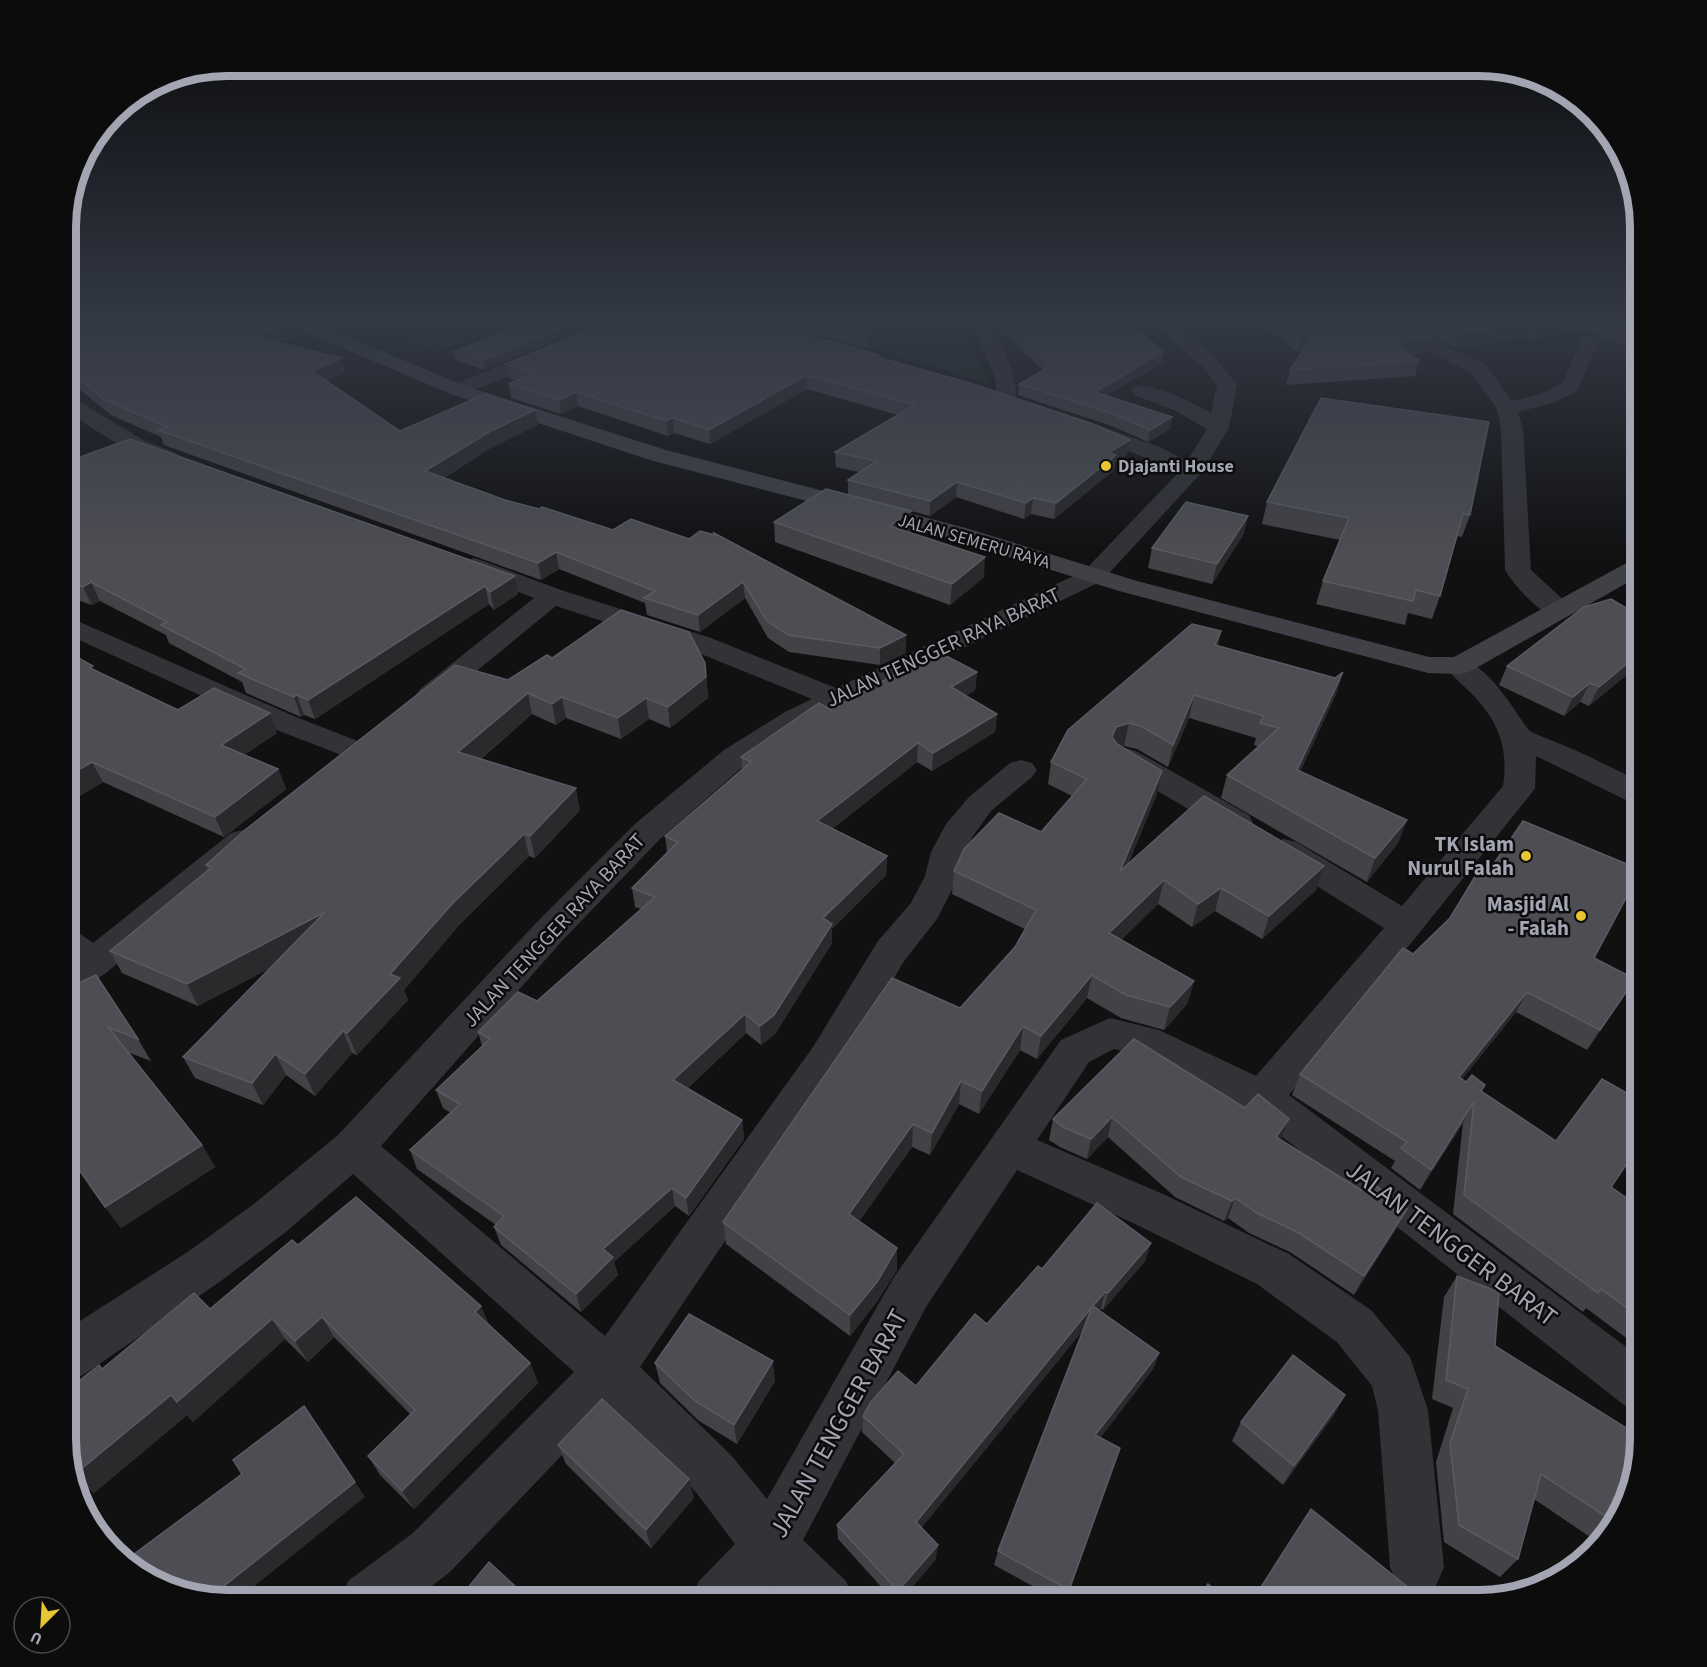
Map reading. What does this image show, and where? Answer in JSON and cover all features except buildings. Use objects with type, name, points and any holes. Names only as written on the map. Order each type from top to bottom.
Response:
[{"type":"street","name":"JALAN SEMERU RAYA","points":[[482,398],[658,455],[841,505],[957,533],[1093,576],[1428,665],[1459,666]]},
{"type":"street","points":[[1002,398],[1015,402],[1013,398]]},
{"type":"street","points":[[1161,398],[1202,415],[1218,428]]},
{"type":"street","points":[[1093,576],[1191,471],[1218,428],[1224,398]]},
{"type":"street","points":[[1499,398],[1507,409],[1512,429],[1518,570],[1524,580],[1559,610]]},
{"type":"street","points":[[1507,409],[1548,398]]},
{"type":"street","points":[[77,410],[127,449],[195,468]]},
{"type":"street","points":[[1072,422],[1149,451],[1191,471]]},
{"type":"street","points":[[450,557],[552,596],[701,644],[836,698]]},
{"type":"street","points":[[1262,1098],[1316,1036],[1405,924],[1519,788],[1523,767],[1517,736],[1495,700],[1459,666],[1630,571]]},
{"type":"street","name":"JALAN TENGGER RAYA BARAT","points":[[76,1351],[205,1266],[271,1217],[353,1148],[549,932],[648,831],[735,756],[795,718],[1093,576]]},
{"type":"street","points":[[410,711],[552,596]]},
{"type":"street","points":[[77,629],[285,723],[357,752]]},
{"type":"street","points":[[329,774],[384,731]]},
{"type":"street","points":[[1517,736],[1630,784]]},
{"type":"street","points":[[1125,758],[1405,924]]},
{"type":"street","points":[[382,1590],[432,1552],[609,1371],[827,1058],[891,951],[925,910],[942,876],[948,852],[958,832],[980,804],[1021,770]]},
{"type":"street","points":[[76,961],[263,825]]},
{"type":"street","name":"JALAN TENGGER BARAT","points":[[353,1148],[609,1371],[713,1473],[770,1546],[910,1292],[1075,1051],[1095,1039],[1110,1034],[1145,1041],[1262,1098],[1630,1380]]},
{"type":"street","points":[[1009,1147],[1147,1208],[1273,1269],[1354,1326],[1393,1374],[1403,1410],[1417,1567]]},
{"type":"street","points":[[729,1590],[770,1546],[815,1590]]},
{"type":"place","name":"Djajanti House","points":[[1106,466]]},
{"type":"place","name":"TK Islam Nurul Falah","points":[[1526,856]]},
{"type":"place","name":"Masjid Al - Falah","points":[[1581,916]]}]
